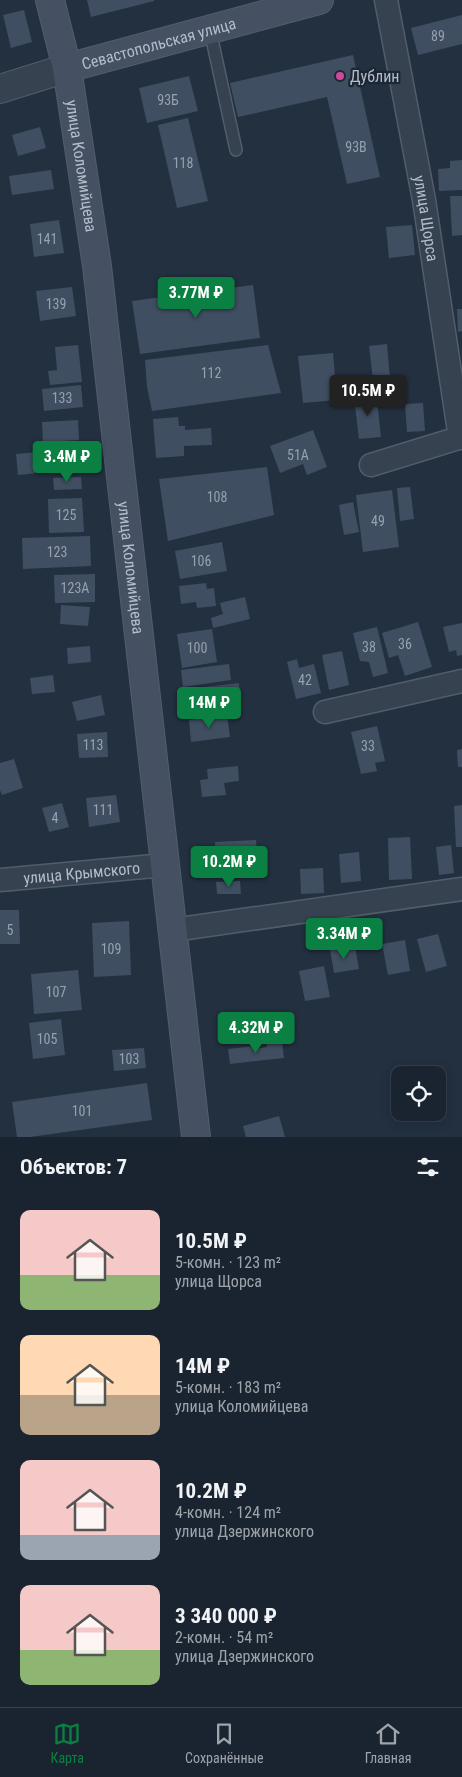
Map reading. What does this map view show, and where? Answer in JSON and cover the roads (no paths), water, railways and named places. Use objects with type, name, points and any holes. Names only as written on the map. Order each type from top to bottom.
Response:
[{"type":"main road","name":"улица Коломийцева","points":[[50,0],[67,68],[97,266],[196,1137]]},
{"type":"main road","name":"Севастопольская улица","points":[[67,68],[319,0]]},
{"type":"street","name":"улица Щорса","points":[[371,465],[461,438],[424,200],[386,0]]},
{"type":"street","name":"Севастопольская улица","points":[[0,90],[67,68]]},
{"type":"street","points":[[325,712],[462,681]]},
{"type":"street","name":"улица Крымского","points":[[0,880],[165,865]]},
{"type":"street","points":[[173,930],[462,889]]},
{"type":"lane","points":[[210,30],[236,150]]},
{"type":"place","name":"Дублин","points":[[340,76]]}]
